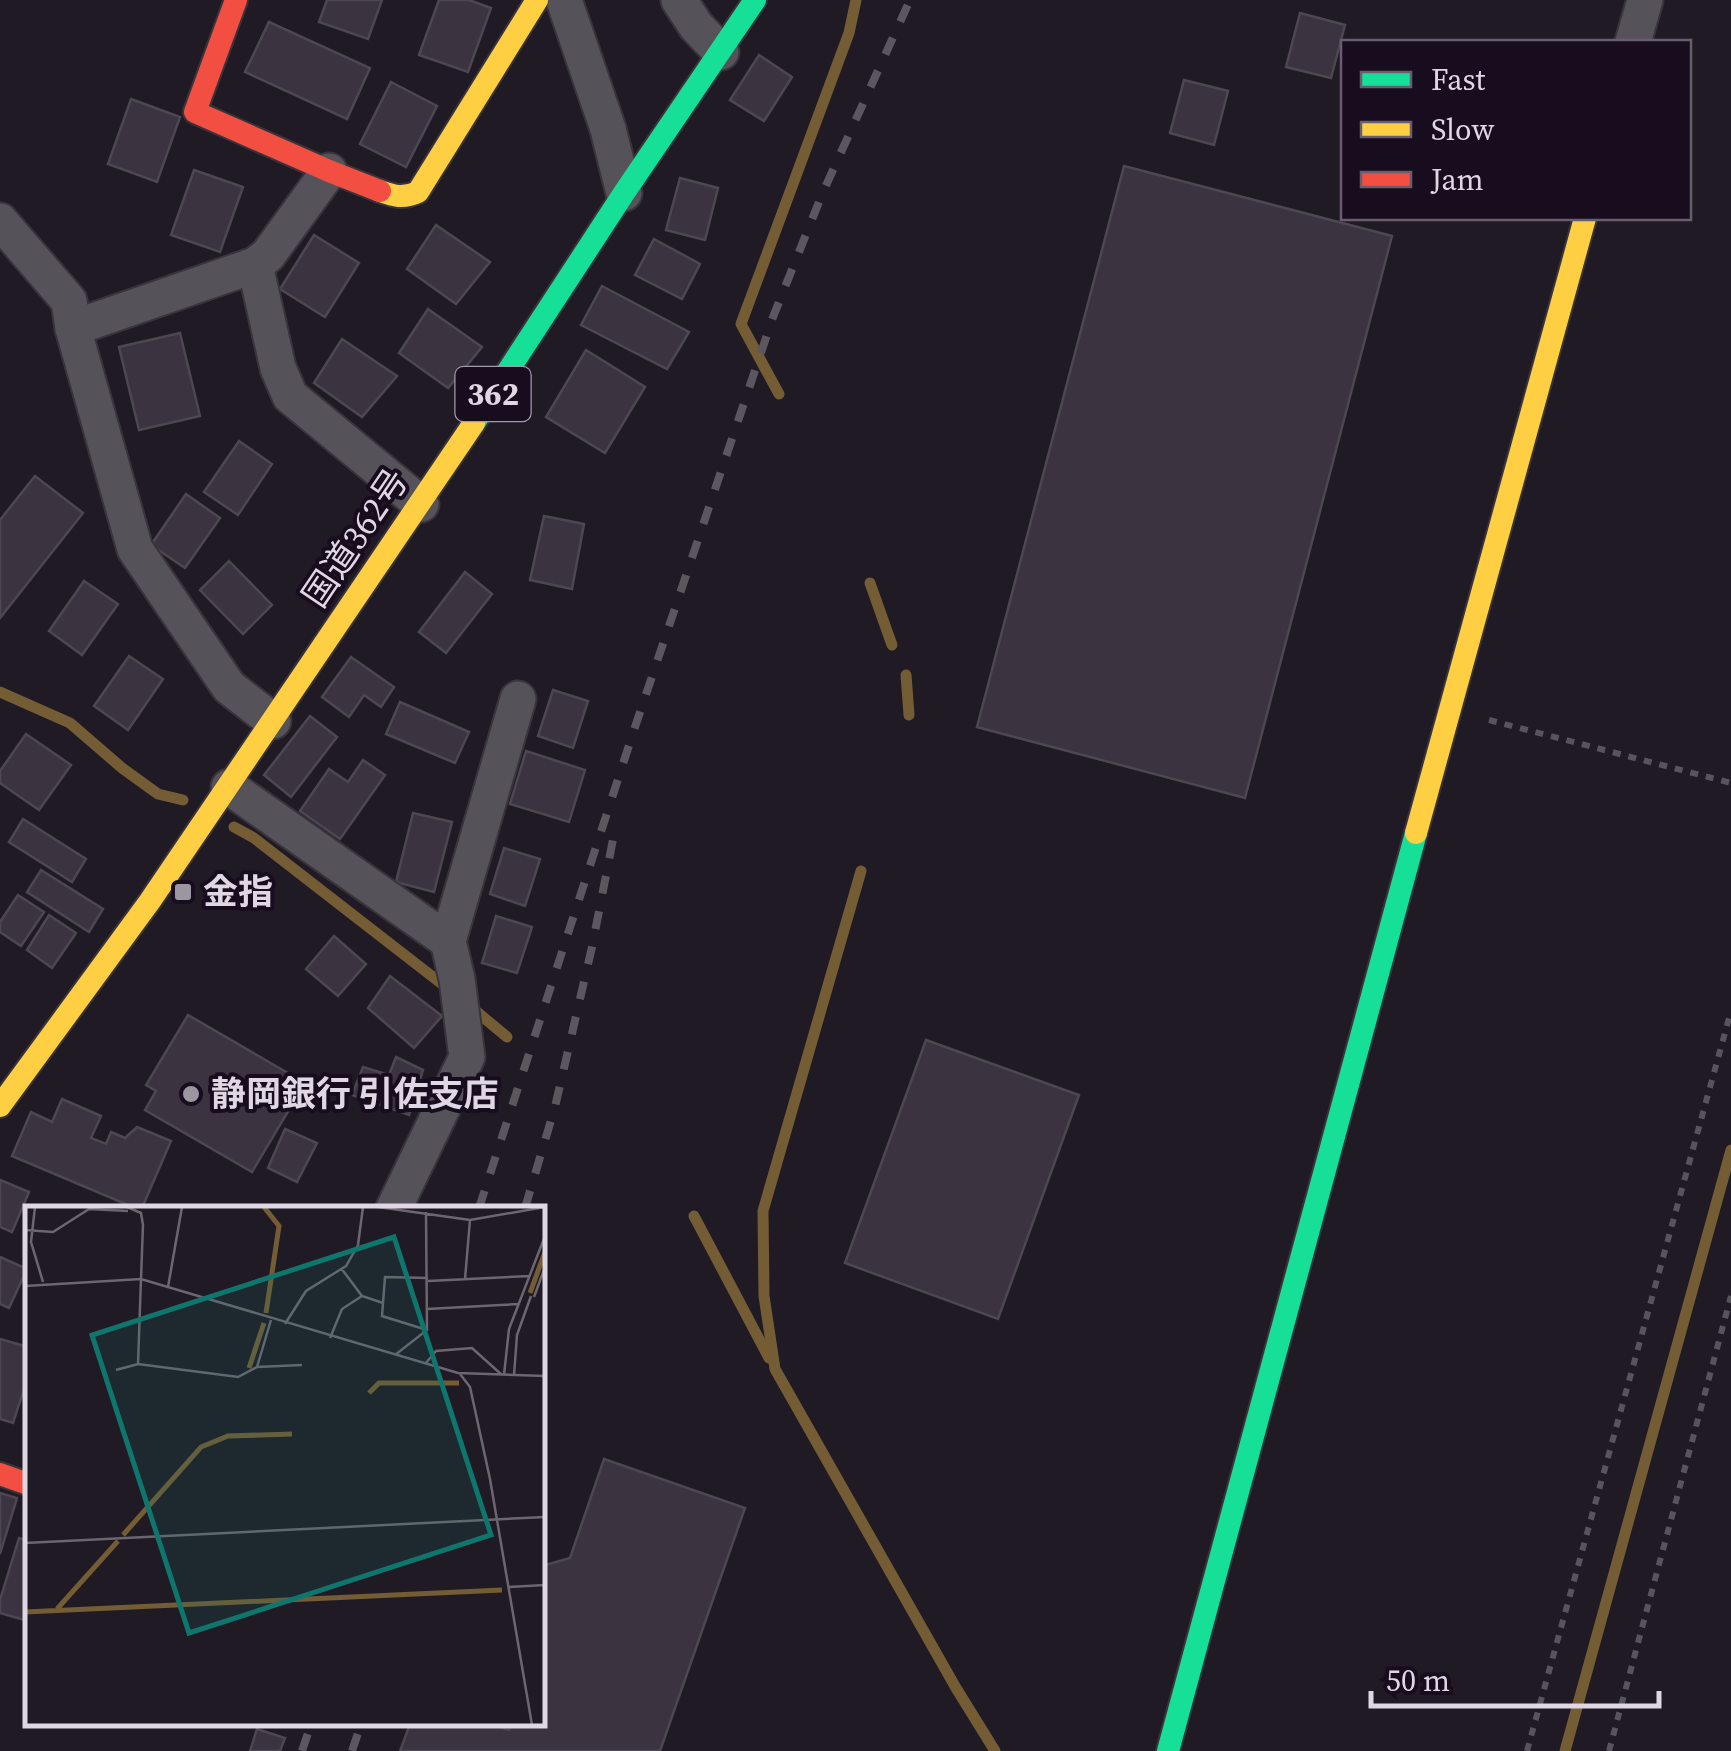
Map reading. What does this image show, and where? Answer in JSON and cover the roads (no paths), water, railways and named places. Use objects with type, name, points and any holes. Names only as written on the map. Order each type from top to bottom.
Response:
[{"type":"main road","points":[[236,0],[195,112],[396,198],[418,192],[537,0]]},
{"type":"main road","name":"国道362号","points":[[0,1106],[229,786],[756,0]]},
{"type":"main road","points":[[1168,1751],[1584,220]]},
{"type":"main road","points":[[0,1474],[25,1483]]},
{"type":"street","points":[[564,0],[597,95],[624,193]]},
{"type":"street","points":[[679,0],[696,26],[721,52]]},
{"type":"street","points":[[1634,40],[1645,0]]},
{"type":"street","points":[[73,328],[255,265],[268,256],[328,171]]},
{"type":"street","points":[[0,220],[69,300],[73,328],[135,549],[228,687],[273,721]]},
{"type":"street","points":[[255,265],[278,368],[290,396],[421,504]]},
{"type":"street","points":[[395,1206],[467,1057],[448,940],[518,699]]},
{"type":"street","points":[[229,786],[448,940]]},
{"type":"waterway","points":[[779,394],[741,324],[849,33],[856,0]]},
{"type":"waterway","points":[[870,583],[892,645]]},
{"type":"waterway","points":[[906,675],[909,715]]},
{"type":"waterway","points":[[0,692],[70,723],[158,794],[183,800]]},
{"type":"waterway","points":[[234,827],[254,838],[442,984]]},
{"type":"waterway","points":[[861,871],[763,1211],[764,1296],[775,1369],[995,1751]]},
{"type":"waterway","points":[[477,1012],[507,1037]]},
{"type":"waterway","points":[[1565,1751],[1731,1150]]},
{"type":"waterway","points":[[694,1216],[769,1358]]},
{"type":"railway","points":[[480,1206],[773,317],[823,192],[910,0]]},
{"type":"railway","points":[[526,1206],[555,1107],[616,824]]},
{"type":"railway","points":[[302,1751],[310,1726]]},
{"type":"railway","points":[[352,1751],[360,1726]]},
{"type":"place","name":"金指","points":[[183,892]]},
{"type":"place","name":"静岡銀行 引佐支店","points":[[191,1094]]}]
